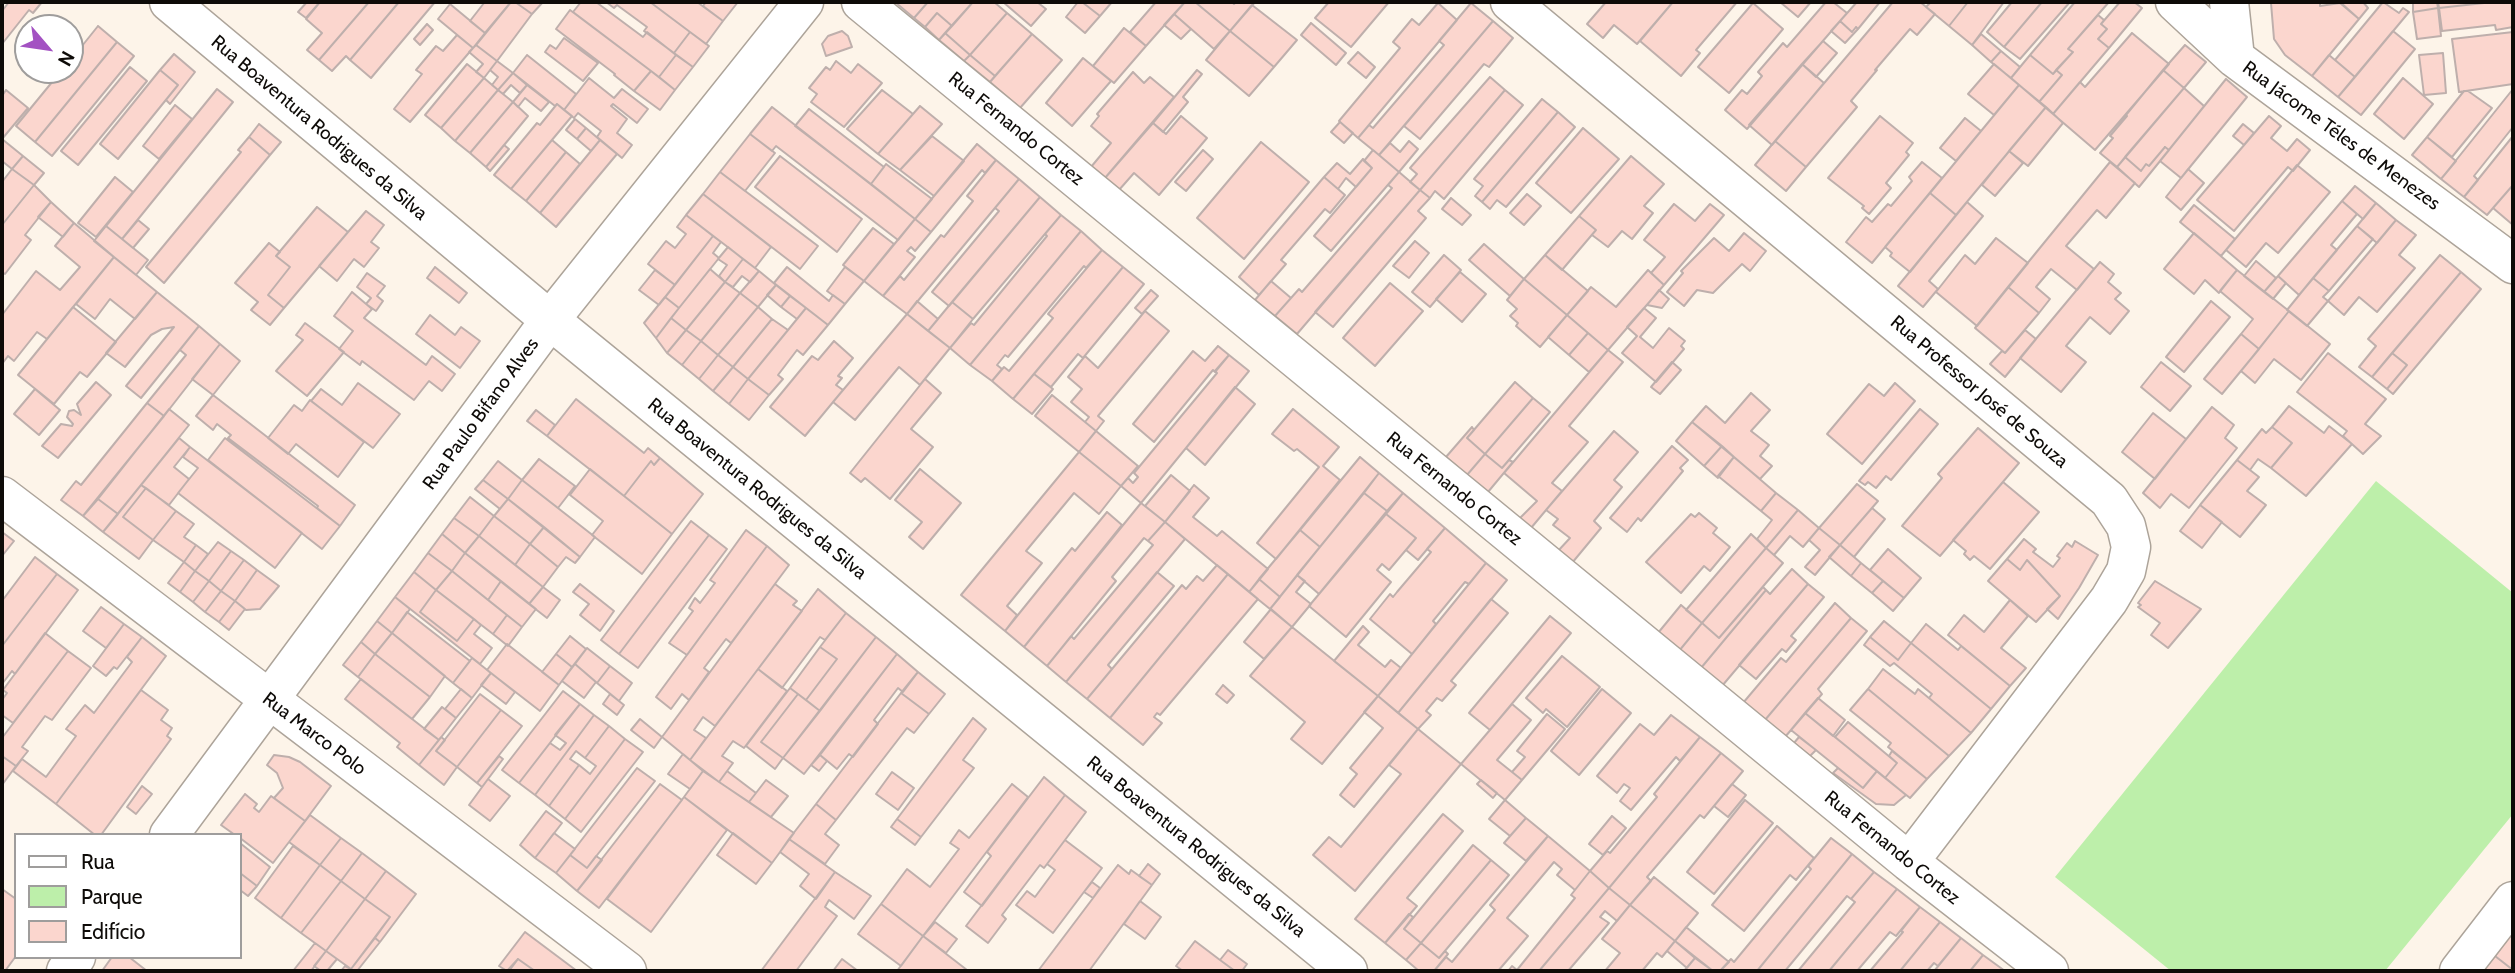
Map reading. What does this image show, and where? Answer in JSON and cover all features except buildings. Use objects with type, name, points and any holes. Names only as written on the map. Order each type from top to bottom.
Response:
[{"type":"street","name":"Rua Boaventura Rodrigues da Silva","points":[[169,2],[550,320],[1348,971]]},
{"type":"street","name":"Rua Paulo Bifano Alves","points":[[171,833],[550,320],[804,2]]},
{"type":"street","name":"Rua Fernando Cortez","points":[[861,2],[1909,862],[2049,971]]},
{"type":"street","name":"Rua Professor José de Souza","points":[[1510,2],[2109,500],[2126,526],[2131,547],[2126,571],[2109,600],[1909,862]]},
{"type":"street","name":"Rua Jácome Téles de Menezes","points":[[2175,2],[2235,58],[2513,264]]},
{"type":"street","points":[[2228,2],[2235,58]]},
{"type":"street","name":"Rua Marco Polo","points":[[2,496],[627,971]]},
{"type":"street","points":[[2459,971],[2513,901]]},
{"type":"green space","points":[[2376,481],[2513,593],[2513,814],[2385,971],[2171,971],[2055,877]]}]
